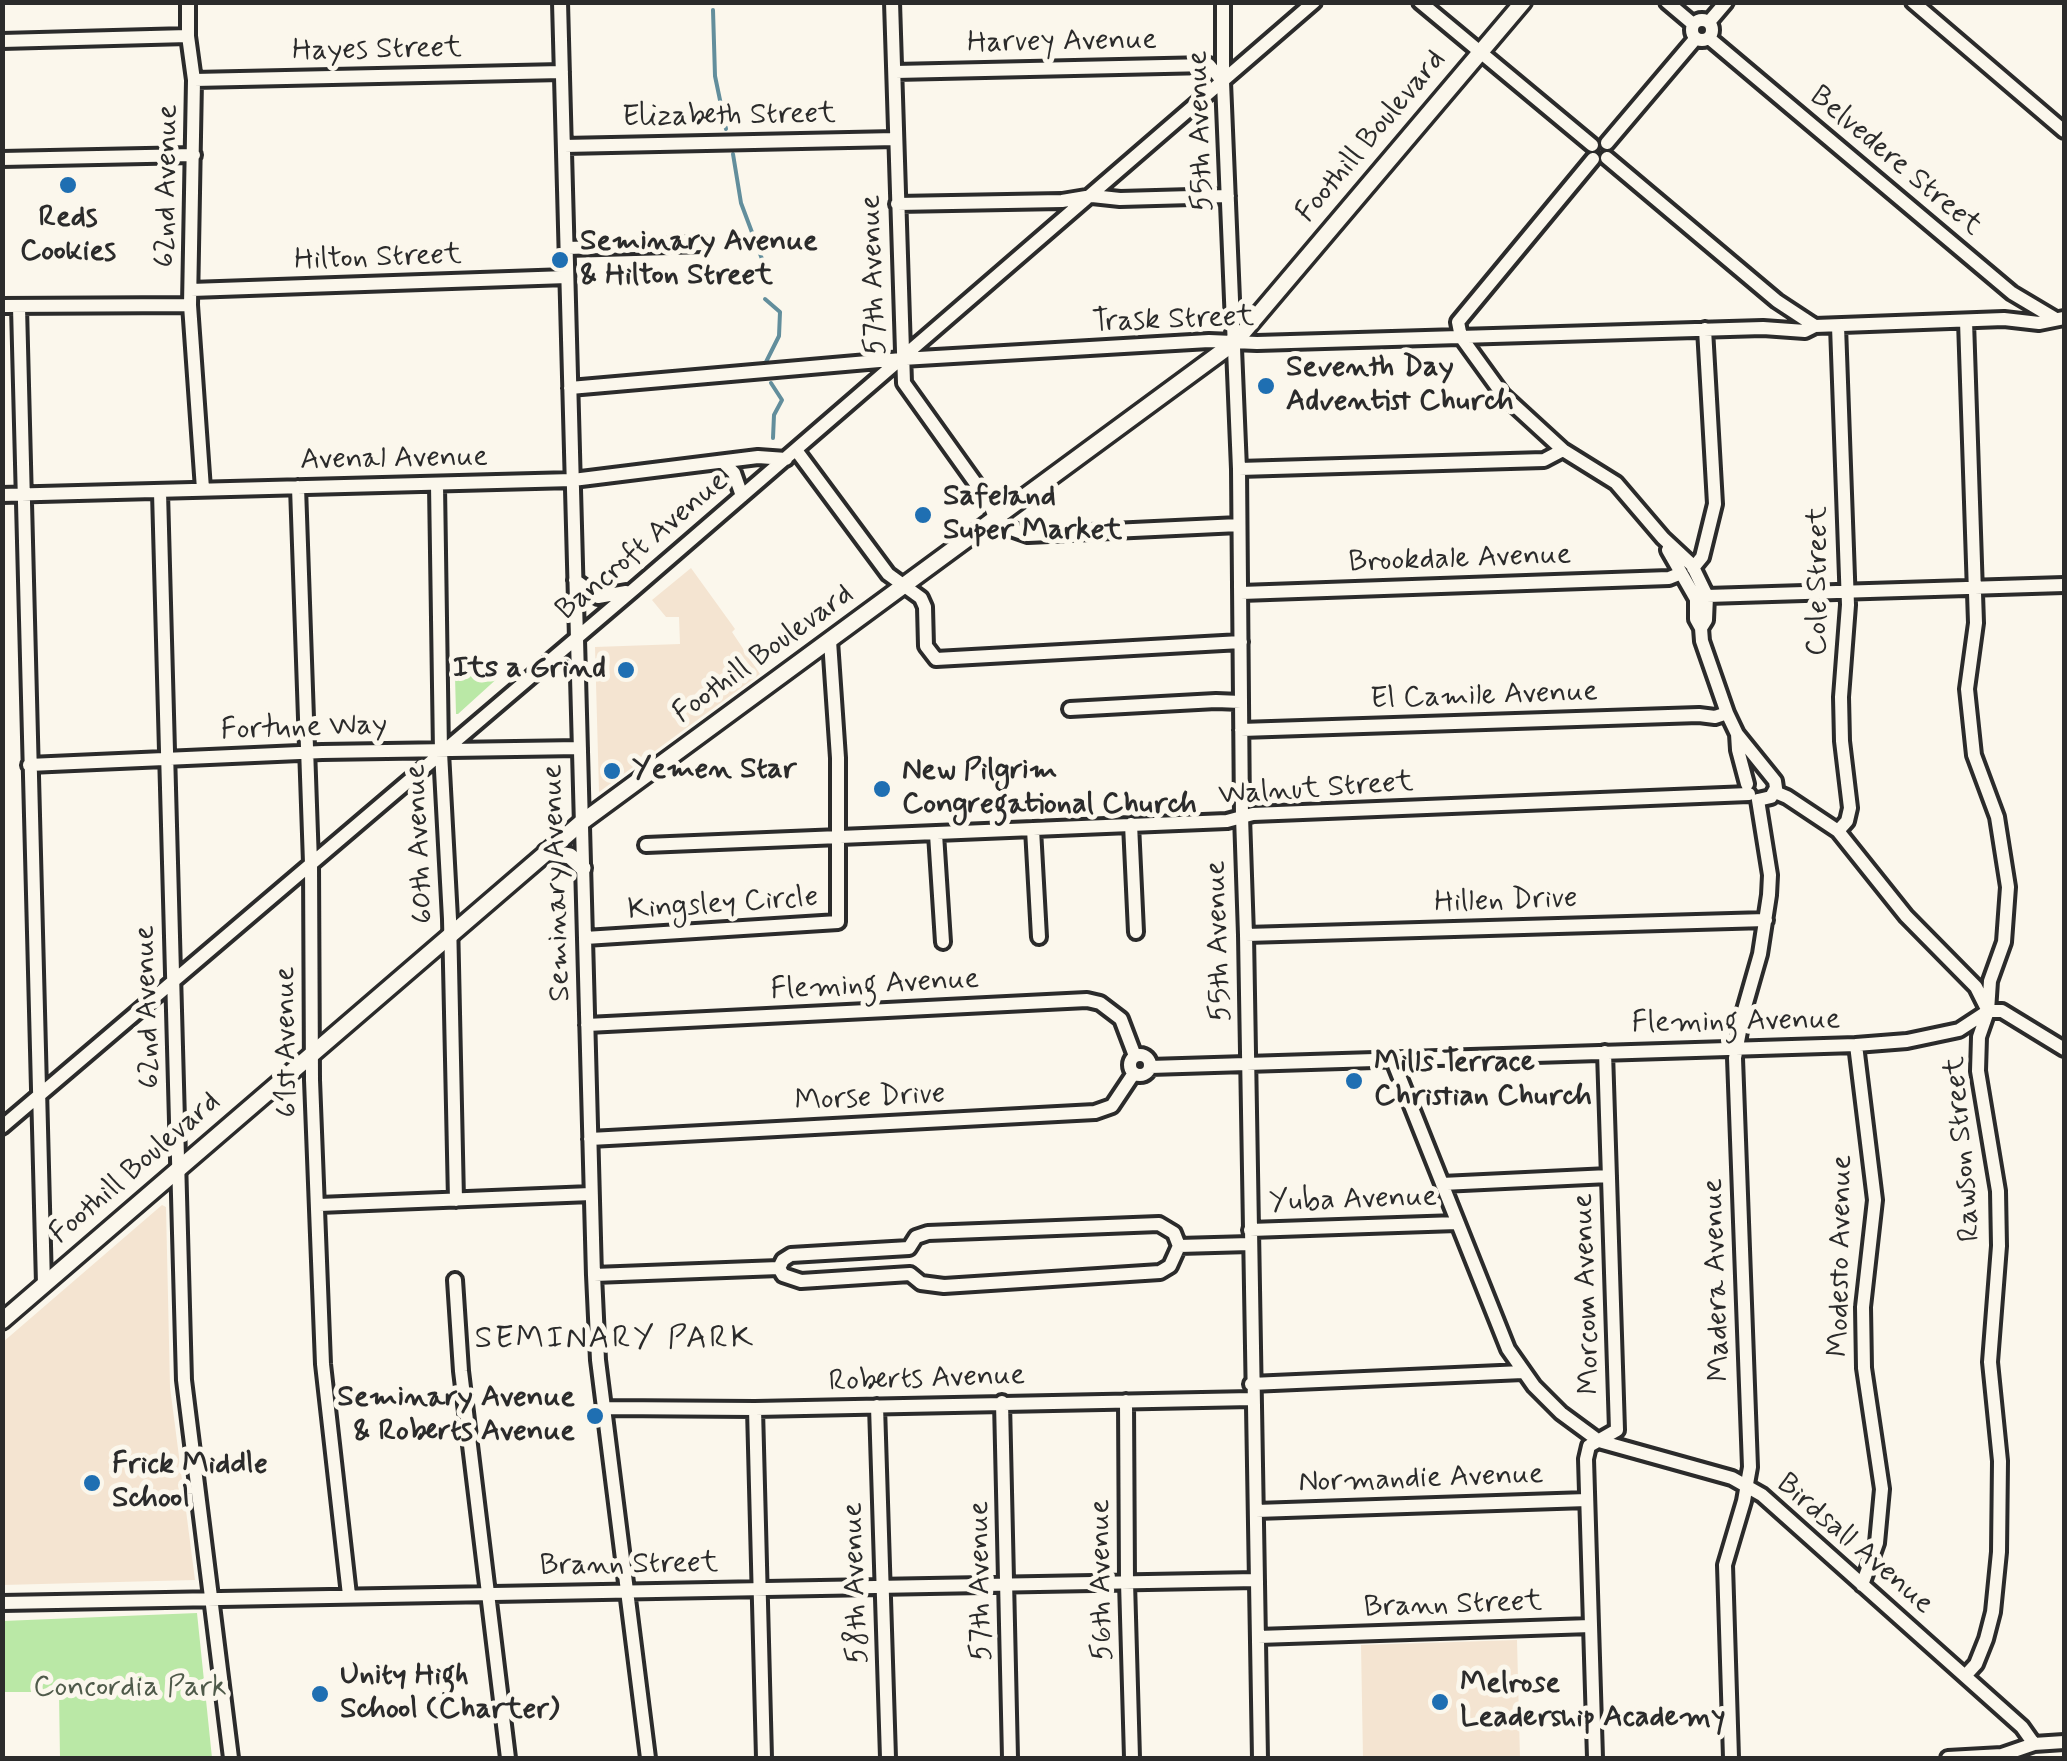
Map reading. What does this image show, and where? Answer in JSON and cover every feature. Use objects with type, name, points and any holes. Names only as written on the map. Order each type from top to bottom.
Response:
[{"type":"main road","name":"Foothill Boulevard","points":[[2,1321],[582,822],[1235,342],[1522,2]]},
{"type":"main road","points":[[546,852],[570,856],[583,868]]},
{"type":"street","name":"62nd Avenue","points":[[188,2],[194,80],[190,305],[203,490]]},
{"type":"street","name":"Seminary Avenue","points":[[560,2],[598,1360],[648,1758]]},
{"type":"street","name":"57th Avenue","points":[[892,2],[904,382],[989,502],[995,518]]},
{"type":"street","name":"55th Avenue","points":[[1223,2],[1240,469],[1242,816],[1260,1758]]},
{"type":"street","name":"Bancroft Avenue","points":[[2,1127],[633,590],[1314,2]]},
{"type":"street","points":[[1420,2],[1597,154],[1786,309],[1815,326]]},
{"type":"street","name":"Belvedere Street","points":[[1668,2],[1699,33],[2020,298],[2059,318]]},
{"type":"street","points":[[1726,2],[1709,22],[1700,20],[1699,33],[1607,143],[1610,152],[1597,154],[1458,322],[1461,337],[1502,395],[1564,450],[1616,482],[1686,570],[1701,598],[1696,619],[1727,712],[1737,734],[1775,780],[1770,797],[1751,793],[1756,772],[1767,772]]},
{"type":"street","points":[[1913,2],[2064,132]]},
{"type":"street","points":[[2,41],[188,36]]},
{"type":"street","name":"Harvey Avenue","points":[[895,72],[1208,65],[1223,82]]},
{"type":"street","name":"Hayes Street","points":[[194,80],[562,72]]},
{"type":"street","name":"Elizabeth Street","points":[[564,146],[896,138]]},
{"type":"street","points":[[2,158],[194,155]]},
{"type":"street","points":[[898,204],[1062,202],[1092,196],[1228,196]]},
{"type":"street","points":[[566,248],[704,244]]},
{"type":"street","name":"Hilton Street","points":[[191,290],[567,278]]},
{"type":"street","points":[[2011,320],[2020,298]]},
{"type":"street","points":[[2,306],[190,305]]},
{"type":"street","points":[[19,307],[44,1284]]},
{"type":"street","points":[[1780,328],[1786,309]]},
{"type":"street","name":"Trask Street","points":[[570,388],[902,359],[1235,342],[1706,329],[1805,331],[1815,326],[2011,320],[2039,323],[2059,318]]},
{"type":"street","name":"Rawson Street","points":[[1965,1676],[1976,1664],[1992,1612],[2000,1510],[2000,1461],[1990,1362],[1998,1190],[1978,1072],[1979,1037],[1988,1011],[1990,981],[2004,942],[2008,887],[1997,817],[1982,782],[1970,726],[1967,690],[1976,623],[1976,588],[1966,321]]},
{"type":"street","name":"Cole Street","points":[[1838,326],[1848,592],[1840,697],[1850,808],[1847,821],[1838,831]]},
{"type":"street","points":[[1686,570],[1703,550],[1715,504],[1706,329]]},
{"type":"street","points":[[1240,469],[1544,460],[1564,450]]},
{"type":"street","points":[[791,454],[888,574],[921,598],[925,607],[926,646],[936,659],[1242,642]]},
{"type":"street","name":"Avenal Avenue","points":[[2,495],[572,480],[791,454]]},
{"type":"street","points":[[722,462],[734,473],[742,496]]},
{"type":"street","name":"60th Avenue","points":[[437,485],[441,752],[456,1200]]},
{"type":"street","name":"61st Avenue","points":[[298,488],[324,1364],[350,1595]]},
{"type":"street","name":"62nd Avenue","points":[[160,492],[184,1380],[232,1758]]},
{"type":"street","points":[[995,518],[1028,535],[1239,525]]},
{"type":"street","name":"Brookdale Avenue","points":[[1241,593],[1670,578],[1686,570]]},
{"type":"street","points":[[575,580],[598,597],[633,590]]},
{"type":"street","points":[[1701,598],[2064,584]]},
{"type":"street","points":[[830,641],[839,836]]},
{"type":"street","points":[[1070,709],[1242,702]]},
{"type":"street","name":"El Camile Avenue","points":[[1242,730],[1718,717],[1727,712]]},
{"type":"street","name":"Madera Avenue","points":[[1730,1758],[1725,1565],[1750,1467],[1738,1047],[1766,920],[1770,875],[1737,734]]},
{"type":"street","name":"Fortune Way","points":[[29,765],[580,748]]},
{"type":"street","points":[[1774,792],[1838,831],[1906,916],[1976,986],[1988,1011],[2002,1011],[2064,1049]]},
{"type":"street","name":"Walnut Street","points":[[646,846],[1751,793]]},
{"type":"street","points":[[1130,824],[1136,932]]},
{"type":"street","points":[[1033,829],[1039,937]]},
{"type":"street","points":[[936,834],[943,942]]},
{"type":"street","name":"Kingsley Circle","points":[[585,938],[838,922],[839,836]]},
{"type":"street","name":"Hillen Drive","points":[[1246,934],[1766,920]]},
{"type":"street","name":"Fleming Avenue","points":[[587,1025],[1087,1000],[1100,1003],[1121,1019],[1134,1056]]},
{"type":"street","name":"Fleming Avenue","points":[[1150,1066],[1906,1042],[1960,1030],[1988,1011]]},
{"type":"street","name":"Modesto Avenue","points":[[1856,1045],[1875,1200],[1863,1307],[1864,1368],[1882,1489],[1876,1543],[1862,1585]]},
{"type":"street","name":"Morcom Avenue","points":[[1595,1758],[1586,1458],[1589,1446],[1617,1430],[1605,1052]]},
{"type":"street","points":[[1145,1055],[1150,1066],[1143,1075],[1134,1073],[1130,1065],[1134,1056],[1145,1055]]},
{"type":"street","name":"Birdsall Avenue","points":[[1392,1058],[1508,1349],[1523,1372],[1561,1413],[1599,1441],[1747,1485],[2022,1727],[2034,1744]]},
{"type":"street","name":"Morse Drive","points":[[590,1139],[1094,1112],[1112,1106],[1134,1073]]},
{"type":"street","name":"Yuba Avenue","points":[[1442,1184],[1609,1176]]},
{"type":"street","points":[[319,1205],[592,1194]]},
{"type":"street","name":"Yuba Avenue","points":[[1179,1246],[1250,1237],[1457,1223]]},
{"type":"street","points":[[779,1268],[783,1275],[801,1281],[910,1274],[921,1283],[944,1286],[1160,1272],[1170,1266],[1179,1246],[1174,1234],[1159,1224],[928,1233],[916,1238],[908,1248],[910,1274]]},
{"type":"street","points":[[779,1268],[791,1254],[908,1248]]},
{"type":"street","points":[[846,1251],[847,1277]]},
{"type":"street","points":[[594,1275],[779,1268]]},
{"type":"street","points":[[455,1280],[461,1371],[508,1758]]},
{"type":"street","name":"Roberts Avenue","points":[[605,1408],[755,1409],[1126,1401],[1523,1372]]},
{"type":"street","name":"56th Avenue","points":[[1126,1401],[1126,1582],[1132,1758]]},
{"type":"street","name":"57th Avenue","points":[[1002,1402],[1010,1758]]},
{"type":"street","name":"58th Avenue","points":[[878,1406],[888,1758]]},
{"type":"street","points":[[755,1409],[764,1758]]},
{"type":"street","name":"Normandie Avenue","points":[[1256,1510],[1587,1500]]},
{"type":"street","name":"Brann Street","points":[[2,1602],[1257,1580]]},
{"type":"street","name":"Brann Street","points":[[1258,1638],[1591,1626]]},
{"type":"street","points":[[1948,1758],[2002,1755],[2034,1744],[2064,1742]]},
{"type":"shaded area","points":[[691,568],[735,629],[732,632],[760,674],[599,792],[595,647],[680,644],[679,617],[666,617],[652,600]]},
{"type":"shaded area","name":"Frick Middle School","points":[[162,1205],[166,1207],[170,1387],[195,1580],[3,1585],[3,1342]]},
{"type":"shaded area","name":"Melrose Leadership Academy","points":[[1517,1640],[1520,1758],[1363,1758],[1361,1645]]},
{"type":"green space","points":[[501,675],[458,714],[456,714],[455,676]]},
{"type":"green space","name":"Concordia Park","points":[[197,1613],[212,1758],[60,1758],[59,1692],[3,1692],[3,1621]]},
{"type":"waterway","points":[[713,10],[715,76],[726,129]]},
{"type":"waterway","points":[[733,154],[741,203],[765,267]]},
{"type":"waterway","points":[[765,299],[780,312],[779,336],[766,362]]},
{"type":"waterway","points":[[771,383],[782,400],[774,415],[773,438]]},
{"type":"place","name":"Reds Cookies","points":[[68,185]]},
{"type":"place","name":"Seminary Avenue & Hilton Street","points":[[560,260]]},
{"type":"place","name":"Seventh Day Adventist Church","points":[[1266,386]]},
{"type":"place","name":"Safeland Super Market","points":[[923,515]]},
{"type":"place","name":"Its a Grind","points":[[626,670]]},
{"type":"place","name":"Yemen Star","points":[[612,771]]},
{"type":"place","name":"New Pilgrim Congregational Church","points":[[882,789]]},
{"type":"place","name":"Mills Terrace Christian Church","points":[[1354,1081]]},
{"type":"place","name":"Seminary Avenue & Roberts Avenue","points":[[595,1416]]},
{"type":"place","name":"Frick Middle School","points":[[92,1483]]},
{"type":"place","name":"Unity High School (Charter)","points":[[320,1694]]},
{"type":"place","name":"Melrose Leadership Academy","points":[[1440,1702]]},
{"type":"district","name":"SEMINARY PARK","points":[[615,1340]]}]
